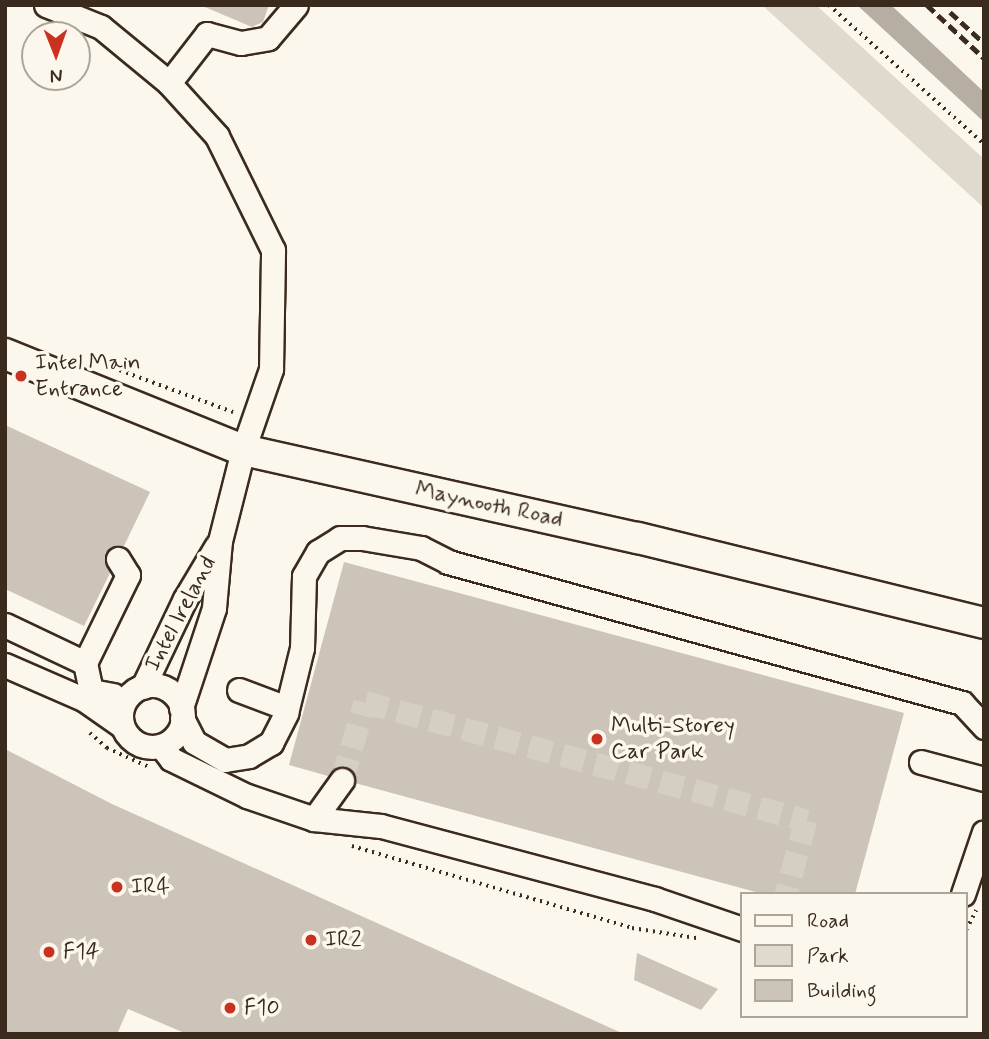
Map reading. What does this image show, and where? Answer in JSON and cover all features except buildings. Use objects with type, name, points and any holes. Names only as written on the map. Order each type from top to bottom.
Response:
[{"type":"main road","name":"Maynooth Road","points":[[5,354],[243,450],[638,538],[984,623]]},
{"type":"street","name":"Intel Ireland","points":[[46,5],[101,27],[197,108],[217,136],[273,250],[271,369],[243,450],[220,541],[214,608],[182,713]]},
{"type":"street","points":[[172,86],[207,34],[241,44],[268,38],[296,5]]},
{"type":"street","points":[[118,559],[128,575],[85,663],[91,691],[163,688],[182,713],[194,742],[225,760],[249,756],[271,744],[287,708],[302,648],[304,576],[318,552],[340,538],[421,548],[448,562],[973,702],[984,727]]},
{"type":"street","name":"Intel Ireland","points":[[130,691],[220,541]]},
{"type":"street","points":[[5,625],[85,663]]},
{"type":"street","points":[[5,664],[85,700],[122,726],[142,746],[161,746],[176,735],[182,713]]},
{"type":"street","points":[[85,700],[130,691]]},
{"type":"street","points":[[122,726],[122,706],[130,691]]},
{"type":"street","points":[[239,691],[287,708]]},
{"type":"street","points":[[161,746],[171,759],[236,791],[314,820],[381,826],[655,899],[740,928]]},
{"type":"street","points":[[921,762],[984,779]]},
{"type":"street","points":[[314,820],[342,780]]},
{"type":"street","points":[[964,892],[984,832]]},
{"type":"path","points":[[829,5],[984,144]]},
{"type":"green space","points":[[762,5],[816,5],[984,159],[984,208]]},
{"type":"shaded area","points":[[857,5],[891,5],[984,92],[984,122]]},
{"type":"tunnel","points":[[342,780],[365,702],[806,820],[787,892]]},
{"type":"railway","points":[[927,5],[984,58]]},
{"type":"railway","points":[[950,12],[984,43]]},
{"type":"place","name":"Intel Main Entrance","points":[[21,376]]},
{"type":"place","name":"Multi-Storey Car Park","points":[[597,739]]},
{"type":"place","name":"IR4","points":[[117,887]]},
{"type":"place","name":"IR2","points":[[311,940]]},
{"type":"place","name":"F14","points":[[49,952]]},
{"type":"place","name":"F10","points":[[230,1008]]}]
